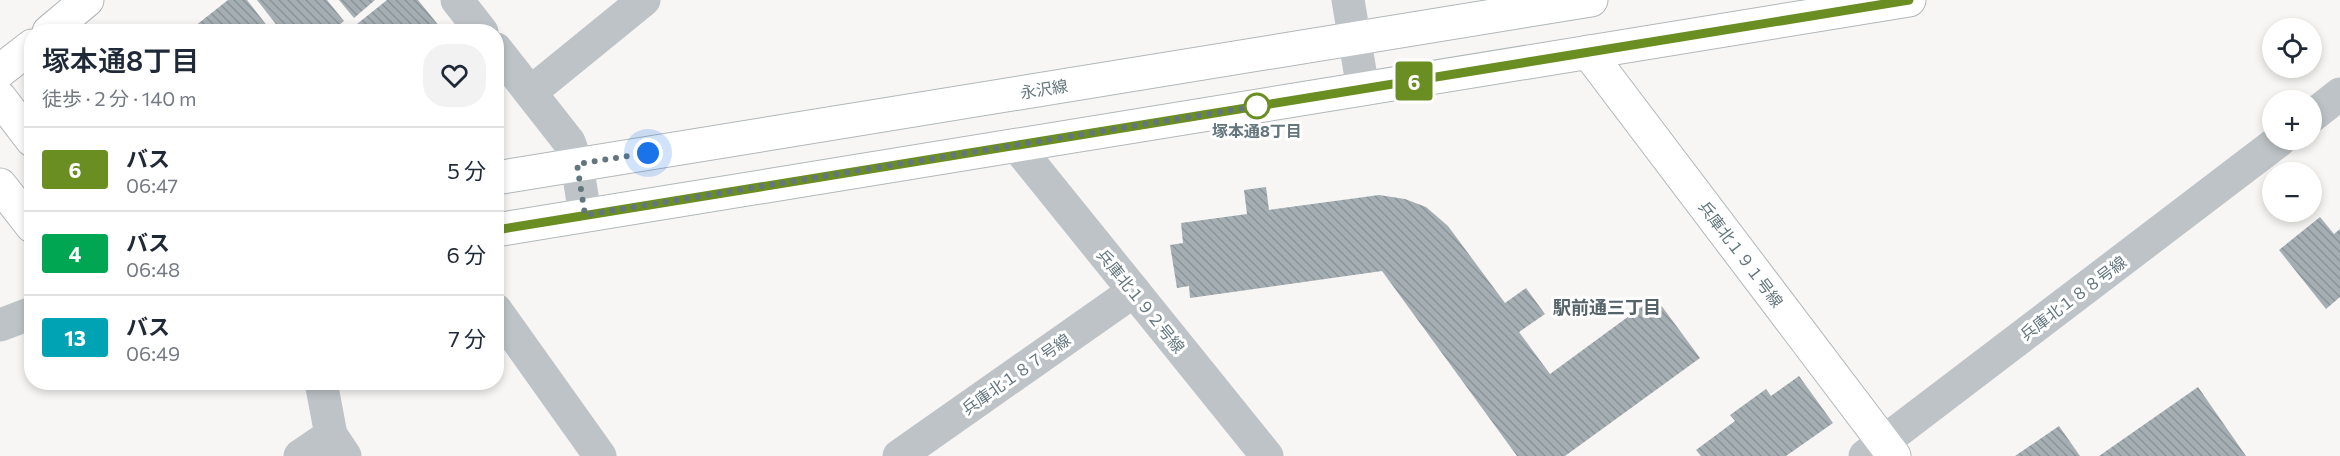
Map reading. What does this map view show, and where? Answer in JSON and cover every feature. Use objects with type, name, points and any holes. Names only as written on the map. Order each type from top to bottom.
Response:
[{"type":"main road","points":[[58,24],[87,0]]},
{"type":"main road","name":"永沢線","points":[[504,177],[1591,0]]},
{"type":"main road","points":[[504,229],[1909,0]]},
{"type":"main road","points":[[0,71],[24,52]]},
{"type":"main road","name":"兵庫北１９１号線","points":[[1588,52],[1881,451]]},
{"type":"main road","points":[[0,98],[24,130]]},
{"type":"main road","points":[[0,184],[24,216]]},
{"type":"street","points":[[457,0],[476,24]]},
{"type":"street","points":[[531,93],[644,0]]},
{"type":"street","points":[[1348,0],[1363,89]]},
{"type":"street","points":[[504,59],[564,135],[577,164],[585,215]]},
{"type":"street","points":[[2322,108],[2340,94]]},
{"type":"street","name":"兵庫北１９２号線","points":[[1016,145],[1267,456]]},
{"type":"street","name":"兵庫北１８８号線","points":[[1881,451],[2267,150]]},
{"type":"street","name":"兵庫北１８７号線","points":[[899,456],[1134,291]]},
{"type":"street","points":[[0,324],[24,316]]},
{"type":"street","points":[[504,321],[600,456]]},
{"type":"street","points":[[300,456],[338,446],[323,390]]},
{"type":"building","points":[[228,0],[247,0],[266,24],[198,24]]},
{"type":"building","points":[[257,0],[327,0],[344,21],[340,24],[276,24]]},
{"type":"building","points":[[339,0],[375,0],[354,18]]},
{"type":"building","points":[[387,0],[418,0],[438,24],[357,24]]},
{"type":"building","points":[[1266,187],[1269,210],[1379,195],[1405,199],[1426,207],[1448,226],[1505,303],[1526,288],[1545,314],[1519,332],[1550,374],[1655,297],[1700,358],[1565,456],[1517,456],[1382,271],[1190,298],[1189,286],[1177,288],[1170,245],[1183,243],[1181,223],[1247,214],[1244,190]]},
{"type":"building","points":[[2322,219],[2334,234],[2340,229],[2340,297],[2326,309],[2279,250],[2314,222],[2322,222]]},
{"type":"building","points":[[1799,376],[1833,423],[1786,456],[1701,456],[1696,450],[1735,421],[1730,415],[1766,389],[1771,396]]},
{"type":"building","points":[[2198,387],[2246,456],[2099,456]]},
{"type":"building","points":[[2059,426],[2080,456],[2015,456]]},
{"type":"bus line","name":"6","points":[[504,229],[1909,0]]},
{"type":"place","name":"塚本通8丁目","points":[[1257,106]]},
{"type":"district","name":"駅前通三丁目","points":[[1607,308]]},
{"type":"route","points":[[648,153],[577,164],[585,215],[1257,106]]}]
